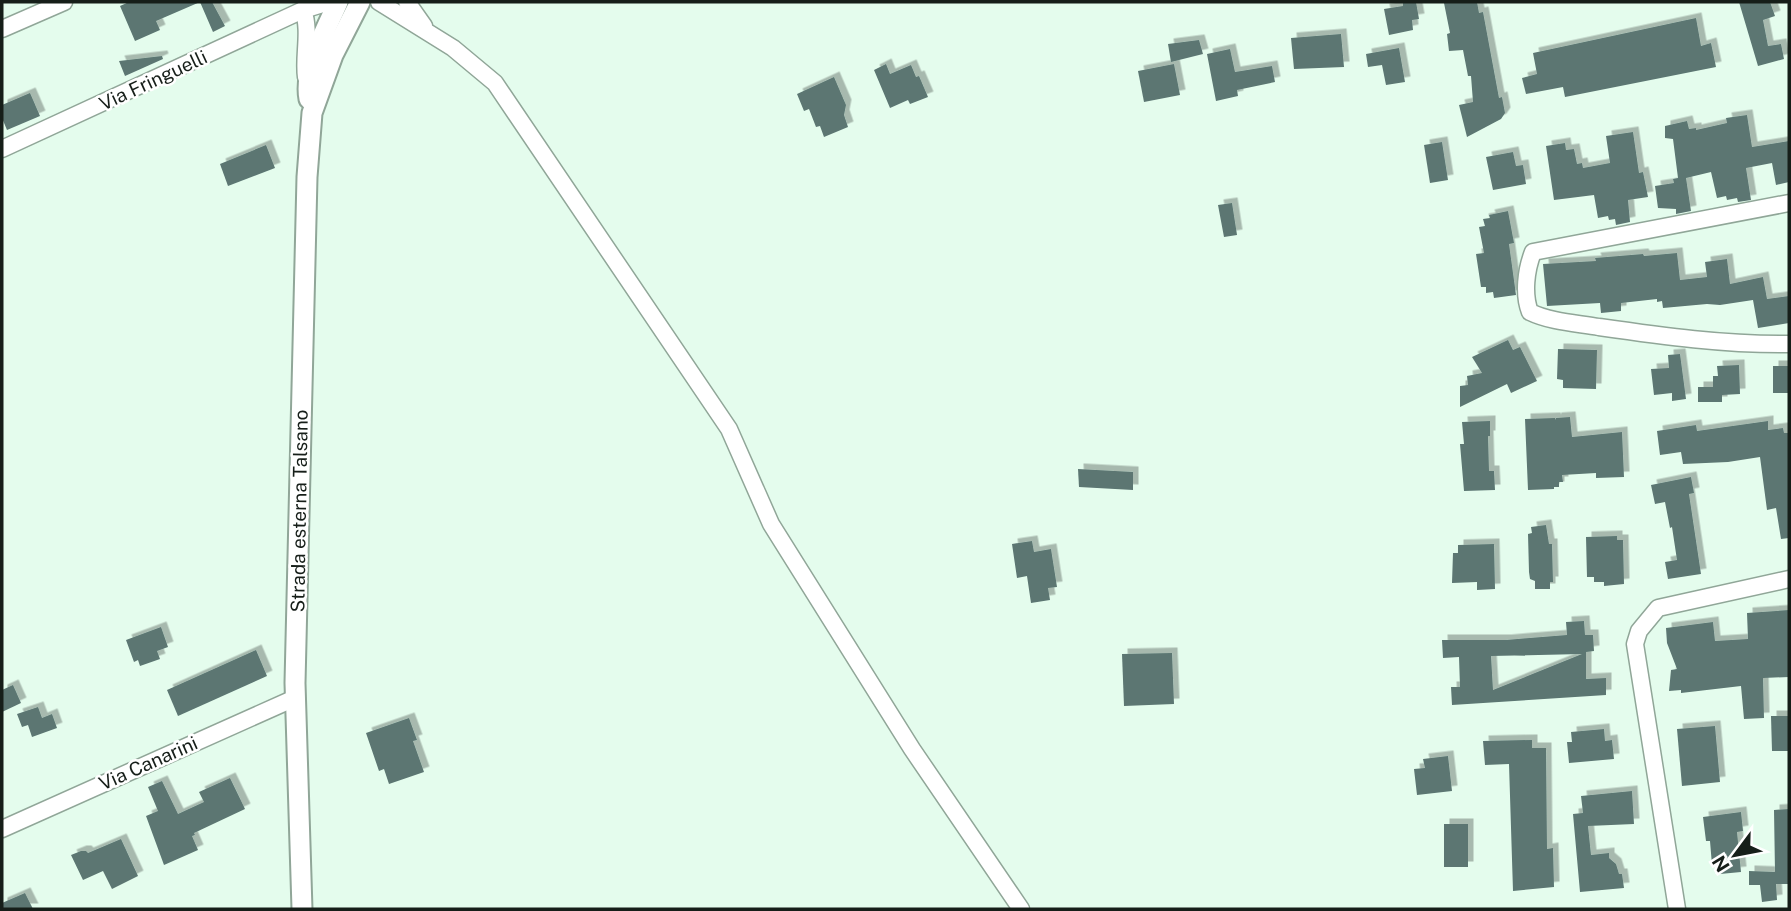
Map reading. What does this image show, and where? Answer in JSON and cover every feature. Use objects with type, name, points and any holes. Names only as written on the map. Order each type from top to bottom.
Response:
[{"type":"street","points":[[2,30],[64,2]]},
{"type":"street","name":"Via Fringuelli","points":[[2,149],[308,6],[329,2]]},
{"type":"street","name":"Strada esterna Talsano","points":[[302,909],[295,698],[307,177],[312,113],[308,91],[314,57],[338,2]]},
{"type":"street","name":"Strada esterna Talsano","points":[[312,113],[333,55],[360,2]]},
{"type":"street","points":[[379,2],[428,30],[495,83],[729,429],[771,524],[912,749],[1021,909]]},
{"type":"street","points":[[407,2],[428,30]]},
{"type":"street","points":[[308,6],[304,61],[308,91]]},
{"type":"street","points":[[1789,204],[1533,252],[1528,266],[1526,302],[1530,313],[1542,318],[1617,330],[1752,345],[1789,344]]},
{"type":"street","points":[[1678,909],[1635,644],[1639,631],[1658,608],[1789,579]]},
{"type":"street","name":"Via Canarini","points":[[2,829],[295,698]]},
{"type":"building","points":[[129,2],[200,2],[156,21],[160,30],[135,41],[120,6]]},
{"type":"building","points":[[200,2],[212,2],[225,26],[213,32]]},
{"type":"building","points":[[1403,2],[1416,2],[1419,19],[1412,20],[1413,30],[1389,35],[1384,9],[1403,6]]},
{"type":"building","points":[[1477,2],[1479,13],[1483,12],[1499,98],[1502,97],[1505,113],[1501,119],[1467,137],[1459,105],[1473,102],[1471,76],[1468,76],[1463,50],[1449,51],[1447,34],[1450,33],[1444,3]]},
{"type":"building","points":[[1739,2],[1770,2],[1775,16],[1763,20],[1768,46],[1781,44],[1784,59],[1758,66]]},
{"type":"building","points":[[1696,18],[1701,46],[1711,43],[1716,67],[1565,97],[1563,87],[1526,94],[1522,78],[1537,74],[1533,53]]},
{"type":"building","points":[[1341,34],[1344,67],[1294,69],[1291,38]]},
{"type":"building","points":[[1199,40],[1203,54],[1171,62],[1168,44]]},
{"type":"building","points":[[1399,48],[1405,82],[1386,85],[1382,65],[1368,67],[1366,54]]},
{"type":"building","points":[[1230,49],[1235,72],[1272,66],[1275,82],[1237,90],[1238,96],[1216,101],[1207,54]]},
{"type":"building","points":[[162,56],[163,59],[125,76],[119,61]]},
{"type":"building","points":[[886,64],[890,74],[911,65],[928,97],[910,104],[908,100],[890,108],[874,70]]},
{"type":"building","points":[[1174,64],[1180,95],[1144,102],[1138,71]]},
{"type":"building","points":[[834,77],[846,105],[844,115],[848,127],[824,137],[820,126],[816,127],[809,109],[804,111],[797,94]]},
{"type":"building","points":[[30,93],[40,116],[7,130],[2,118],[2,105]]},
{"type":"building","points":[[1747,115],[1752,147],[1789,141],[1789,182],[1776,185],[1772,163],[1746,168],[1751,200],[1738,202],[1737,198],[1717,198],[1711,172],[1686,178],[1691,211],[1676,214],[1676,209],[1658,208],[1655,186],[1674,183],[1673,179],[1678,178],[1673,139],[1665,138],[1665,126],[1687,121],[1689,129],[1696,130],[1727,123],[1726,118]]},
{"type":"building","points":[[1633,132],[1639,173],[1643,172],[1648,197],[1628,200],[1630,222],[1616,225],[1615,219],[1609,220],[1608,216],[1598,218],[1594,195],[1554,200],[1546,146],[1565,143],[1566,150],[1574,149],[1577,164],[1582,163],[1583,168],[1610,163],[1606,136]]},
{"type":"building","points":[[1442,142],[1448,180],[1430,183],[1424,145]]},
{"type":"building","points":[[266,145],[275,168],[228,186],[220,164]]},
{"type":"building","points":[[1513,152],[1516,166],[1523,165],[1526,184],[1493,190],[1486,157]]},
{"type":"building","points":[[1232,203],[1237,235],[1224,237],[1218,205]]},
{"type":"building","points":[[1508,211],[1514,243],[1509,244],[1516,295],[1494,298],[1493,292],[1486,293],[1486,287],[1481,287],[1476,254],[1484,253],[1479,227],[1485,226],[1483,219],[1490,218],[1489,215]]},
{"type":"building","points":[[1677,253],[1680,280],[1707,277],[1705,262],[1727,259],[1730,284],[1763,277],[1767,299],[1789,296],[1789,323],[1758,328],[1753,300],[1663,308],[1662,301],[1657,302],[1657,299],[1621,303],[1621,311],[1601,313],[1600,303],[1547,306],[1543,264]]},
{"type":"building","points":[[1508,340],[1513,350],[1520,347],[1537,381],[1511,393],[1507,384],[1460,407],[1460,386],[1468,385],[1467,376],[1482,373],[1472,357]]},
{"type":"building","points":[[1558,349],[1597,350],[1596,389],[1563,388],[1563,380],[1557,379]]},
{"type":"building","points":[[1680,354],[1686,399],[1672,401],[1672,393],[1654,395],[1651,369],[1669,368],[1668,355]]},
{"type":"building","points":[[1739,365],[1740,394],[1722,395],[1722,402],[1698,402],[1698,387],[1713,387],[1713,376],[1718,376],[1717,366]]},
{"type":"building","points":[[1773,366],[1789,366],[1789,393],[1773,393]]},
{"type":"building","points":[[1570,417],[1572,437],[1622,432],[1624,477],[1596,478],[1596,473],[1562,475],[1563,482],[1559,482],[1559,487],[1528,490],[1525,419],[1556,420]]},
{"type":"building","points":[[1490,421],[1489,471],[1494,471],[1495,490],[1464,491],[1460,444],[1464,444],[1462,422]]},
{"type":"building","points":[[1768,421],[1768,430],[1783,428],[1784,433],[1789,433],[1789,538],[1781,539],[1776,508],[1767,510],[1760,457],[1683,464],[1681,452],[1660,455],[1657,431],[1696,425],[1697,431]]},
{"type":"building","points":[[1078,469],[1133,472],[1133,490],[1079,487]]},
{"type":"building","points":[[1691,477],[1694,493],[1689,494],[1701,574],[1668,579],[1665,562],[1677,560],[1672,527],[1670,528],[1665,502],[1655,504],[1651,485]]},
{"type":"building","points":[[1546,525],[1549,544],[1552,544],[1553,582],[1550,582],[1550,589],[1535,589],[1535,581],[1530,579],[1529,572],[1528,534],[1532,533],[1531,527]]},
{"type":"building","points":[[1617,536],[1617,540],[1623,540],[1624,584],[1604,586],[1604,582],[1594,582],[1594,577],[1587,577],[1586,537]]},
{"type":"building","points":[[1032,541],[1034,552],[1051,549],[1057,587],[1048,588],[1050,600],[1031,603],[1027,576],[1017,578],[1012,544]]},
{"type":"building","points":[[1494,544],[1495,589],[1477,590],[1477,582],[1452,583],[1453,553],[1458,553],[1458,545]]},
{"type":"building","points":[[1789,610],[1789,677],[1763,678],[1764,718],[1744,719],[1741,686],[1681,693],[1681,690],[1669,691],[1671,670],[1677,669],[1667,643],[1666,628],[1713,622],[1715,641],[1748,639],[1747,613]]},
{"type":"building","points":[[1584,621],[1585,635],[1593,635],[1594,651],[1586,652],[1586,679],[1606,678],[1606,695],[1452,705],[1451,687],[1460,687],[1459,657],[1443,658],[1442,640],[1506,640],[1567,635],[1566,622]],"holes":[[[1582,654],[1493,690],[1491,656]]]},
{"type":"building","points":[[161,627],[168,647],[157,651],[160,659],[140,666],[138,660],[134,662],[126,640]]},
{"type":"building","points":[[256,650],[267,676],[178,716],[167,690]]},
{"type":"building","points":[[1172,653],[1174,704],[1124,706],[1122,654]]},
{"type":"building","points":[[13,685],[21,703],[2,712],[2,690]]},
{"type":"building","points":[[38,707],[42,718],[52,714],[57,728],[32,737],[28,725],[22,727],[17,714]]},
{"type":"building","points":[[1771,716],[1789,716],[1789,751],[1772,751]]},
{"type":"building","points":[[409,718],[417,740],[413,741],[424,772],[389,784],[384,769],[379,771],[366,733]]},
{"type":"building","points":[[1715,726],[1720,782],[1682,786],[1677,729]]},
{"type":"building","points":[[1604,729],[1605,741],[1612,740],[1614,759],[1569,763],[1567,742],[1572,742],[1571,732]]},
{"type":"building","points":[[1532,740],[1532,748],[1546,748],[1547,849],[1553,848],[1554,887],[1513,891],[1509,764],[1485,765],[1483,741]]},
{"type":"building","points":[[1448,756],[1452,791],[1417,795],[1414,769],[1425,768],[1423,759]]},
{"type":"building","points":[[230,778],[245,809],[194,833],[192,836],[198,850],[164,865],[146,816],[158,811],[148,787],[162,781],[178,814],[204,802],[199,792]]},
{"type":"building","points":[[1632,791],[1634,824],[1588,826],[1591,855],[1609,853],[1609,858],[1616,864],[1619,874],[1622,874],[1624,888],[1580,892],[1573,814],[1583,813],[1581,796]]},
{"type":"building","points":[[1789,809],[1789,884],[1776,884],[1777,900],[1762,902],[1760,885],[1749,885],[1749,871],[1775,872],[1774,810]]},
{"type":"building","points":[[1741,812],[1743,831],[1737,832],[1741,872],[1720,874],[1719,865],[1712,865],[1710,841],[1706,841],[1703,817]]},
{"type":"building","points":[[1444,824],[1468,824],[1468,867],[1444,867]]},
{"type":"building","points":[[121,839],[138,876],[112,889],[103,871],[83,880],[71,855],[81,851],[88,853]]},
{"type":"building","points":[[25,893],[33,909],[2,909],[2,903]]}]
